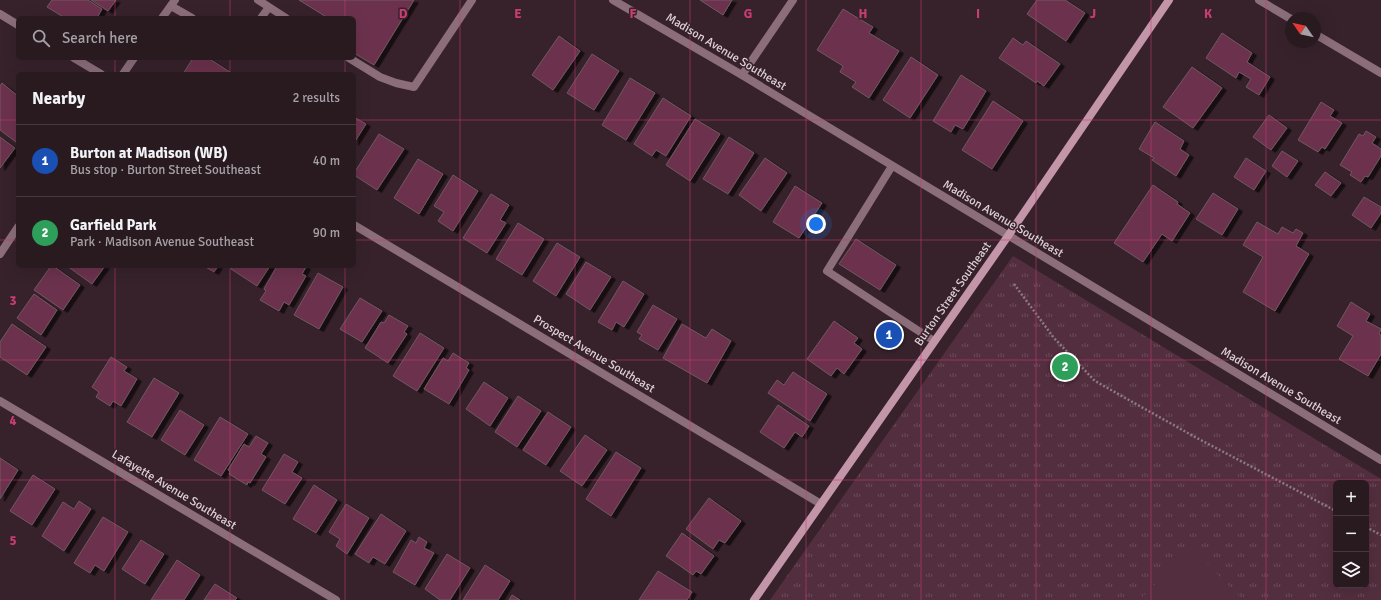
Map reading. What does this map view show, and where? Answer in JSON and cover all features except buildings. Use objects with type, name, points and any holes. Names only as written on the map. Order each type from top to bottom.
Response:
[{"type":"main road","name":"Burton Street Southeast","points":[[754,600],[1008,236],[1169,0]]},
{"type":"street","points":[[258,0],[283,16]]},
{"type":"street","points":[[352,60],[380,77],[396,83],[414,86],[472,0]]},
{"type":"street","name":"Madison Avenue Southeast","points":[[613,0],[742,75],[1381,460]]},
{"type":"street","points":[[742,75],[793,0]]},
{"type":"street","points":[[1259,0],[1285,15]]},
{"type":"street","points":[[163,16],[173,3],[189,16]]},
{"type":"street","points":[[262,16],[269,7]]},
{"type":"street","points":[[0,14],[16,24]]},
{"type":"street","points":[[1321,38],[1381,74]]},
{"type":"street","points":[[77,60],[98,72]]},
{"type":"street","points":[[124,72],[133,60]]},
{"type":"street","points":[[892,166],[827,271],[934,341]]},
{"type":"street","name":"Prospect Avenue Southeast","points":[[356,226],[821,504]]},
{"type":"street","points":[[0,254],[16,230]]},
{"type":"street","name":"Lafayette Avenue Southeast","points":[[0,401],[336,600]]},
{"type":"path","points":[[1014,284],[1054,338],[1095,381],[1194,437],[1333,509]]},
{"type":"path","points":[[1369,528],[1381,534]]},
{"type":"green space","points":[[1013,256],[1381,479],[1381,600],[770,600]]},
{"type":"green space","points":[[1192,549],[1243,600],[1139,600]]},
{"type":"place","name":"Burton at Madison (WB)","points":[[889,335]]},
{"type":"place","name":"Garfield Park","points":[[1065,367]]}]
